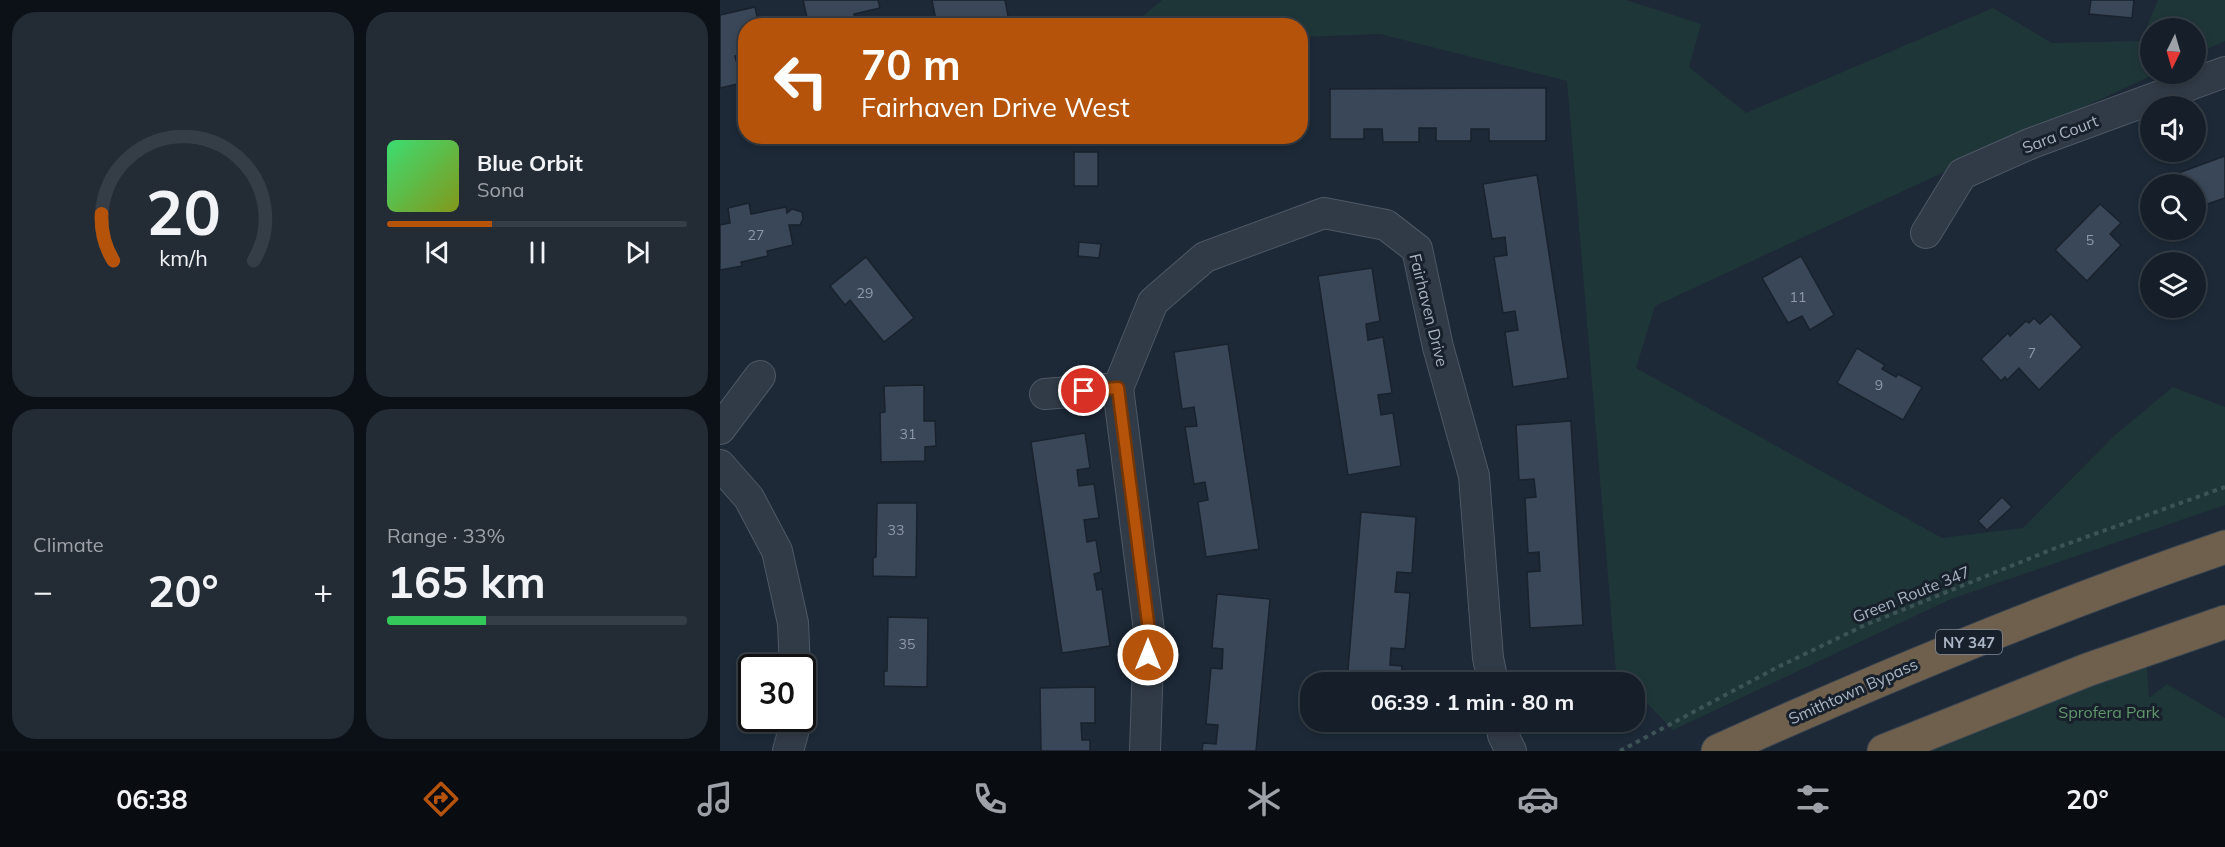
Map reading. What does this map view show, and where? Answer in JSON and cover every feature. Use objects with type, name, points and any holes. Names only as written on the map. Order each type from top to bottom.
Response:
[{"type":"highway","name":"Smithtown Bypass","points":[[1718,751],[1977,638],[2225,547]]},
{"type":"highway","points":[[1884,751],[2087,670],[2225,622]]},
{"type":"street","name":"Sara Court","points":[[1926,233],[1962,174],[2032,143],[2225,72]]},
{"type":"street","name":"Fairhaven Drive","points":[[1118,388],[1153,302],[1205,257],[1324,213],[1386,225],[1417,249],[1438,346],[1474,476],[1491,672]]},
{"type":"street","points":[[720,429],[760,376]]},
{"type":"street","points":[[1045,394],[1118,388],[1149,631],[1145,751]]},
{"type":"street","points":[[720,465],[749,498],[777,551],[793,622],[794,654]]},
{"type":"street","points":[[788,751],[793,732]]},
{"type":"street","points":[[1503,732],[1511,751]]},
{"type":"path","name":"Green Route 347","points":[[1620,751],[1776,668],[1865,625],[2053,549],[2225,488]]},
{"type":"green space","points":[[1162,0],[1626,0],[1701,24],[1689,67],[1746,113],[1993,8],[2052,43],[2140,41],[2140,81],[1655,306],[1636,368],[1942,538],[2023,528],[2115,435],[2173,387],[2225,407],[2225,505],[1951,599],[1673,730],[1645,701],[1645,672],[1616,672],[1567,81],[1380,34],[1308,37],[1308,18],[1141,18]]},
{"type":"green space","points":[[2158,0],[2225,0],[2225,41],[2206,50],[2206,18],[2151,18]]},
{"type":"green space","name":"Sprofera Park","points":[[2146,655],[2149,698],[2167,684],[2225,718],[2225,751],[1914,751]]},
{"type":"building","points":[[803,0],[878,0],[880,8],[854,14],[855,18],[807,18]]},
{"type":"building","points":[[932,0],[1005,0],[1008,18],[935,18]]},
{"type":"building","points":[[2091,0],[2134,0],[2132,18],[2089,14]]},
{"type":"building","points":[[755,7],[757,18],[738,18],[738,55],[735,56],[738,84],[720,88],[720,15]]},
{"type":"building","points":[[1546,88],[1546,141],[1489,141],[1489,129],[1471,129],[1471,141],[1436,141],[1436,128],[1419,128],[1419,142],[1383,142],[1382,129],[1364,129],[1364,139],[1330,139],[1330,89]]},
{"type":"building","points":[[1074,152],[1098,152],[1098,186],[1074,186]]},
{"type":"building","points":[[2225,156],[2225,198],[2206,205],[2206,174],[2176,174]]},
{"type":"building","points":[[1537,175],[1568,378],[1513,387],[1505,332],[1518,330],[1515,311],[1503,313],[1494,257],[1507,255],[1505,237],[1492,239],[1483,184]]},
{"type":"building","points":[[749,203],[751,214],[786,207],[787,213],[792,209],[802,212],[803,219],[800,225],[789,225],[793,245],[767,251],[768,256],[741,262],[742,266],[720,270],[720,225],[730,223],[728,208]]},
{"type":"building","points":[[2100,204],[2121,223],[2110,234],[2121,245],[2087,281],[2055,250]]},
{"type":"building","points":[[1079,242],[1101,244],[1099,258],[1078,256]]},
{"type":"building","points":[[1801,256],[1834,315],[1810,330],[1802,316],[1788,323],[1762,278]]},
{"type":"building","points":[[866,257],[914,318],[884,342],[850,300],[845,305],[830,286]]},
{"type":"building","points":[[1372,268],[1380,321],[1366,324],[1368,340],[1383,337],[1392,393],[1378,395],[1381,415],[1393,413],[1401,466],[1348,475],[1318,276]]},
{"type":"building","points":[[2051,314],[2082,347],[2039,390],[2019,368],[2007,380],[2005,377],[2001,381],[1981,359],[2008,333],[2010,336],[2026,321],[2029,323],[2034,318],[2040,324]]},
{"type":"building","points":[[1228,344],[1259,549],[1206,557],[1198,502],[1208,500],[1205,482],[1194,484],[1185,427],[1197,426],[1194,407],[1182,409],[1174,352]]},
{"type":"building","points":[[1857,348],[1885,365],[1882,369],[1896,377],[1898,374],[1922,387],[1903,420],[1837,383]]},
{"type":"building","points":[[924,385],[924,421],[935,421],[936,446],[925,447],[925,461],[881,462],[880,413],[885,412],[884,386]]},
{"type":"building","points":[[1571,421],[1583,625],[1530,628],[1527,572],[1540,571],[1539,552],[1528,553],[1525,498],[1536,497],[1534,479],[1519,480],[1516,425]]},
{"type":"building","points":[[1085,433],[1090,468],[1077,470],[1079,486],[1094,484],[1099,518],[1084,520],[1087,542],[1096,540],[1101,572],[1094,574],[1097,590],[1102,589],[1110,646],[1062,653],[1031,442]]},
{"type":"building","points":[[2002,497],[2012,507],[1987,530],[1978,521]]},
{"type":"building","points":[[877,503],[917,503],[916,577],[873,576],[873,558],[876,557]]},
{"type":"building","points":[[1361,512],[1416,517],[1412,573],[1397,572],[1395,592],[1410,593],[1405,649],[1391,648],[1390,665],[1402,666],[1402,672],[1348,672]]},
{"type":"building","points":[[1217,594],[1270,599],[1256,751],[1202,751],[1203,743],[1216,744],[1218,725],[1206,724],[1211,668],[1222,669],[1223,649],[1212,648]]},
{"type":"building","points":[[888,617],[928,618],[927,687],[884,686],[884,671],[887,671]]},
{"type":"building","points":[[1095,687],[1095,723],[1081,723],[1082,740],[1090,740],[1090,751],[1041,751],[1040,688]]},
{"type":"route","points":[[1084,391],[1118,388],[1149,631],[1148,655]]}]
